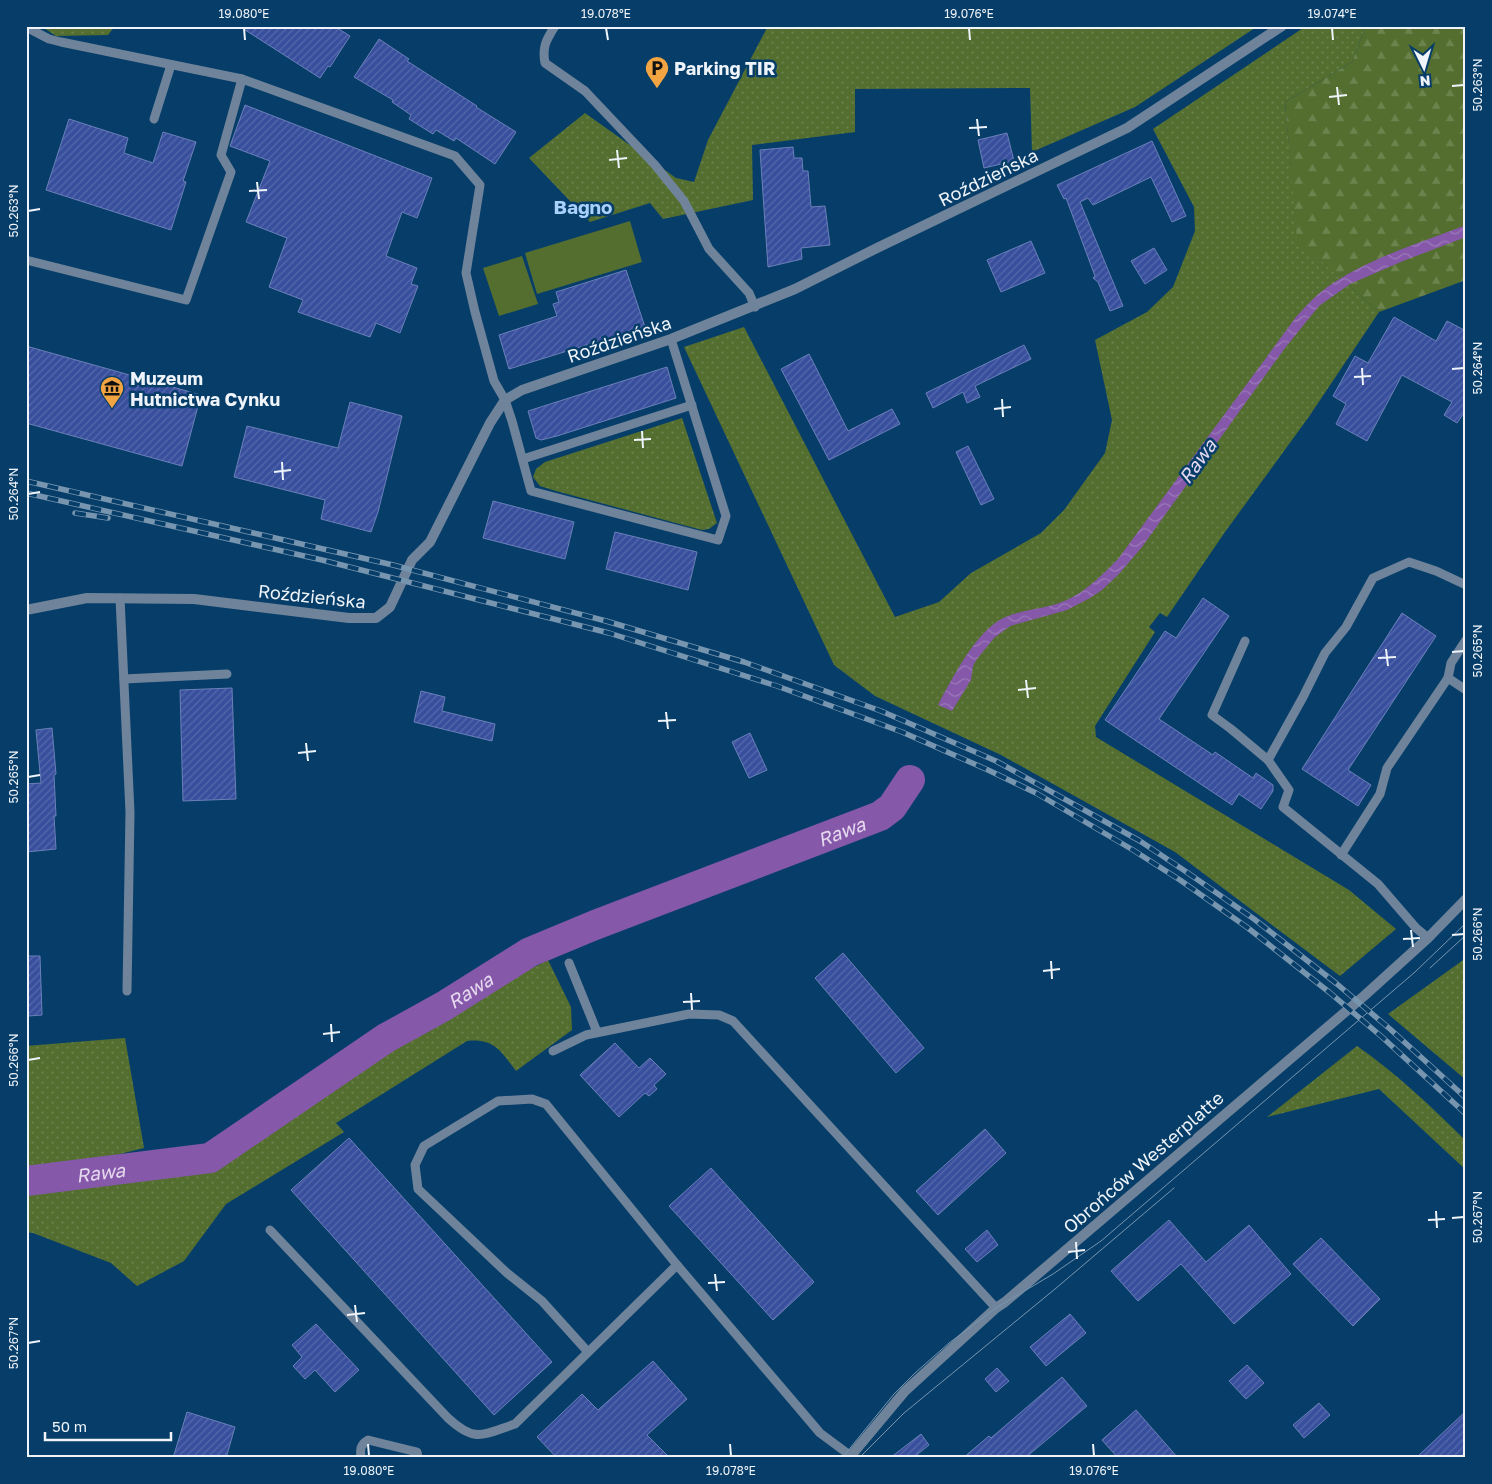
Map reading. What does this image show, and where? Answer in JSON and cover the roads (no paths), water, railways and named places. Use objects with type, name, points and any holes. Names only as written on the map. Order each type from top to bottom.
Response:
[{"type":"street","name":"Roździeńska","points":[[26,610],[87,598],[194,599],[349,618],[376,618],[390,607],[412,560],[430,542],[490,423],[505,400],[522,390],[671,339],[795,289],[886,243],[1127,128],[1282,26]]},
{"type":"street","name":"Obrońców Westerplatte","points":[[850,1457],[905,1391],[996,1308],[1006,1302],[1364,996],[1428,938],[1466,899]]},
{"type":"lane","points":[[26,26],[49,39],[242,79],[455,156],[480,185],[466,273],[494,381],[505,400],[531,491],[718,540],[726,516],[671,339]]},
{"type":"lane","points":[[555,26],[548,37],[543,51],[545,63],[585,91],[655,165],[684,201],[709,249],[749,293],[755,306]]},
{"type":"lane","points":[[154,119],[171,65]]},
{"type":"lane","points":[[26,260],[186,300],[231,172],[221,155],[242,79]]},
{"type":"lane","points":[[523,459],[692,405]]},
{"type":"lane","points":[[1268,760],[1303,697],[1325,652],[1346,627],[1373,578],[1409,562],[1436,571],[1466,585]]},
{"type":"lane","points":[[120,598],[130,812],[127,991]]},
{"type":"lane","points":[[1341,855],[1380,794],[1387,768],[1448,678],[1451,663],[1466,640]]},
{"type":"lane","points":[[1245,641],[1212,715],[1268,760],[1289,790],[1283,807],[1378,884],[1416,928],[1428,938]]},
{"type":"lane","points":[[124,679],[227,674]]},
{"type":"lane","points":[[1448,678],[1466,690]]},
{"type":"lane","points":[[569,963],[597,1032]]},
{"type":"lane","points":[[554,1051],[586,1035],[689,1014],[719,1015],[733,1021],[996,1308]]},
{"type":"lane","points":[[588,1352],[542,1302],[507,1273],[418,1189],[415,1165],[424,1146],[498,1101],[532,1100],[546,1104],[677,1265],[820,1433],[850,1457]]},
{"type":"lane","points":[[270,1230],[448,1418],[462,1430],[472,1435],[482,1434],[515,1424],[677,1265]]},
{"type":"lane","points":[[361,1458],[360,1449],[363,1443],[368,1440],[417,1452],[418,1458]]},
{"type":"water","points":[[1466,225],[1466,237],[1350,284],[1319,306],[1285,348],[1142,547],[1119,574],[1102,590],[1067,610],[1010,626],[994,638],[977,659],[973,666],[971,680],[952,711],[938,705],[964,659],[989,628],[1011,615],[1053,605],[1072,598],[1104,573],[1118,559],[1296,317],[1318,294],[1358,268]]},
{"type":"waterway","name":"Rawa","points":[[26,1181],[210,1158],[386,1038],[444,1006],[530,952],[595,925],[880,816],[892,807],[910,780]]},
{"type":"tram line","points":[[842,1458],[894,1394],[949,1343],[996,1308],[1053,1274],[1101,1241],[1415,972],[1466,923]]},
{"type":"tram line","points":[[1430,968],[1466,935]]},
{"type":"tram line","points":[[859,1458],[904,1413],[1174,1188]]},
{"type":"railway","points":[[26,481],[393,565],[606,621],[744,662],[881,711],[996,761],[1140,841],[1254,919],[1337,984],[1466,1098]]},
{"type":"railway","points":[[26,493],[322,560],[609,633],[777,686],[902,732],[1036,793],[1180,880],[1248,928],[1329,992],[1382,1037],[1466,1114]]},
{"type":"railway","points":[[75,513],[108,518]]},
{"type":"place","name":"Parking TIR","points":[[657,89]]},
{"type":"place","name":"Muzeum Hutnictwa Cynku","points":[[112,409]]},
{"type":"district","name":"Bagno","points":[[583,206]]}]
